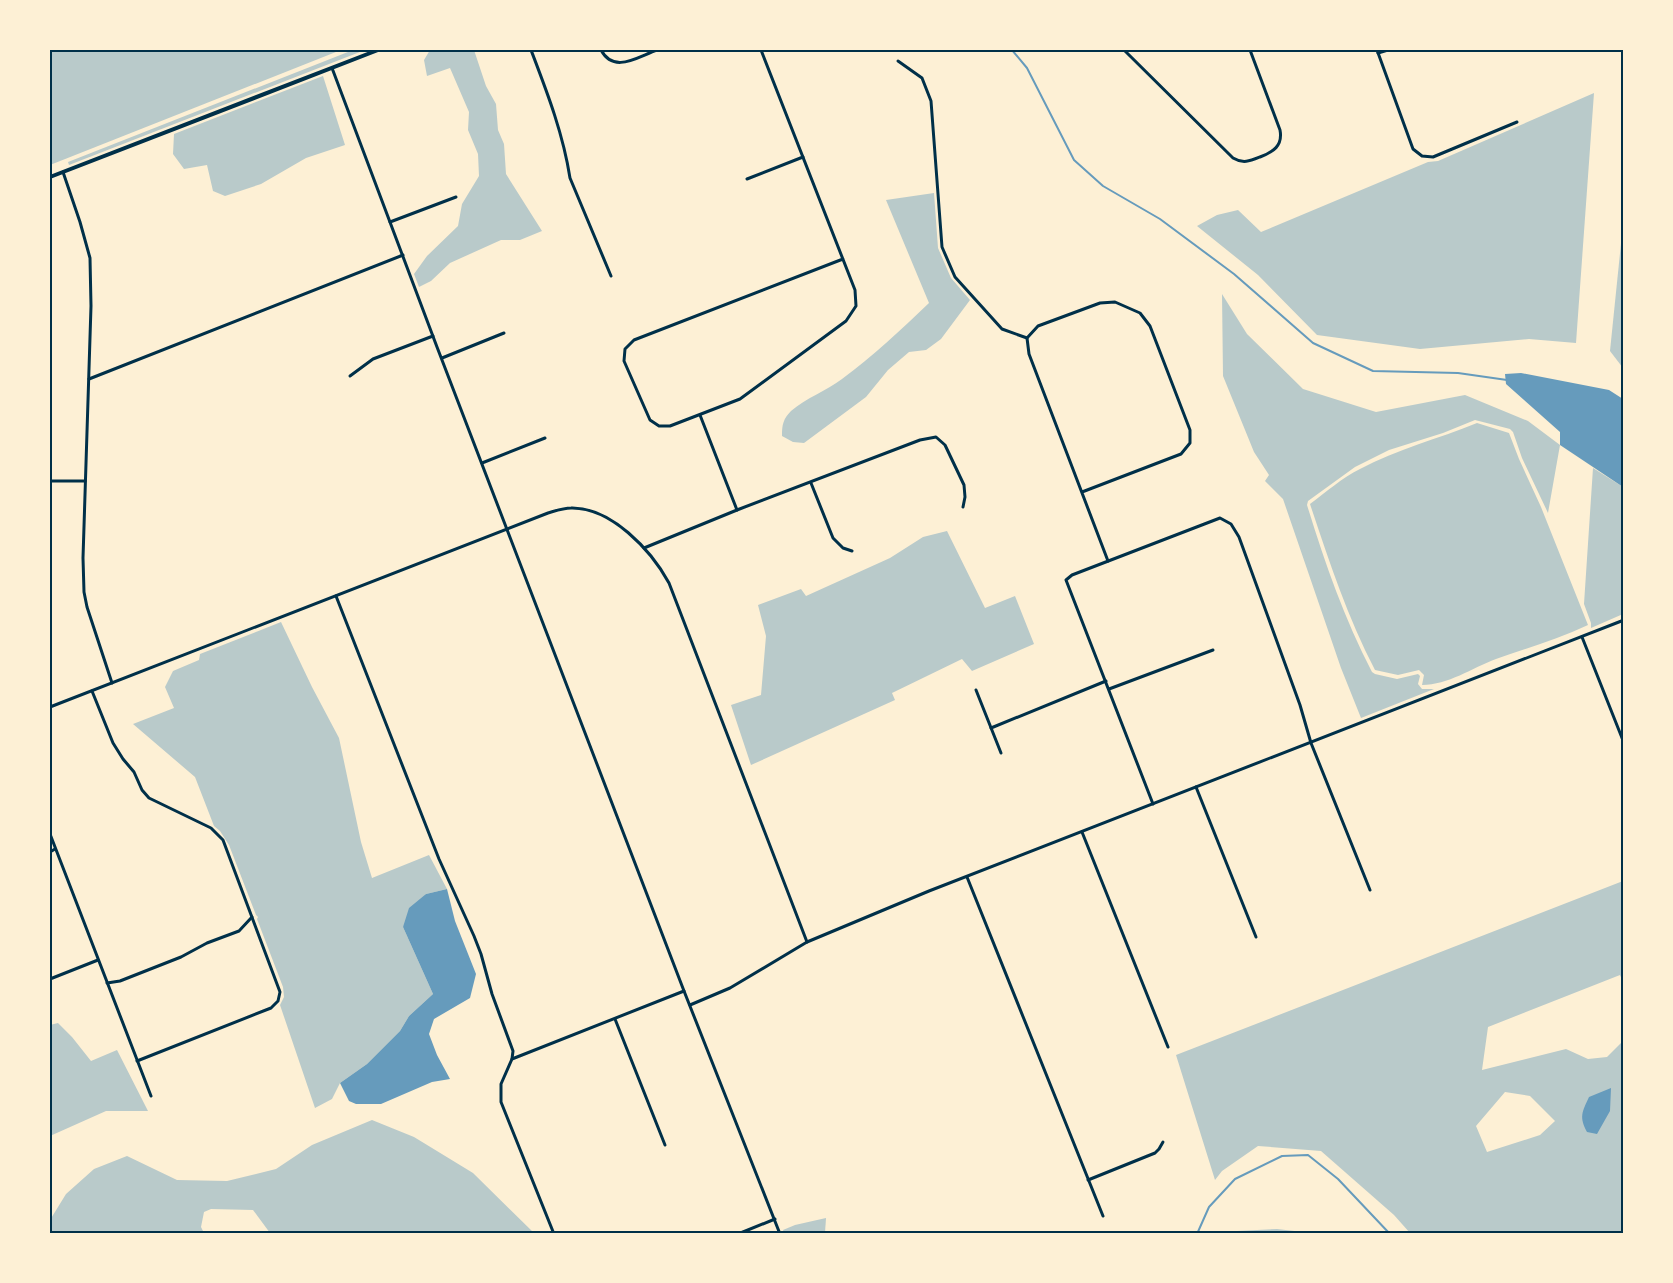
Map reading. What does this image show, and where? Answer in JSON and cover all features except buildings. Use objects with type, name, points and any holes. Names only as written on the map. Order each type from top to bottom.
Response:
[{"type":"street","points":[[50,177],[378,50]]},
{"type":"street","points":[[531,50],[555,114],[570,178],[611,276]]},
{"type":"street","points":[[601,50],[605,58],[615,63],[657,50]]},
{"type":"street","points":[[761,50],[855,290],[856,306],[846,321],[740,399],[670,426],[659,426],[650,420],[624,361],[625,349],[634,340],[843,260]]},
{"type":"street","points":[[1125,50],[1233,158],[1244,162],[1272,152],[1279,146],[1281,140],[1280,130],[1250,50]]},
{"type":"street","points":[[1388,50],[1378,51],[1413,149],[1422,156],[1433,157],[1517,122]]},
{"type":"street","points":[[897,61],[922,78],[930,101],[942,246],[955,277],[1002,329],[1027,338]]},
{"type":"street","points":[[332,68],[684,991],[780,1233]]},
{"type":"street","points":[[747,179],[803,157]]},
{"type":"street","points":[[63,172],[90,258],[91,306],[83,558],[84,592],[89,615],[112,683]]},
{"type":"street","points":[[390,222],[456,197]]},
{"type":"street","points":[[88,379],[403,255]]},
{"type":"street","points":[[1082,492],[1180,454],[1190,443],[1190,430],[1150,326],[1140,313],[1115,302],[1100,303],[1038,326],[1027,338],[1029,354],[1108,561]]},
{"type":"street","points":[[442,358],[504,333]]},
{"type":"street","points":[[350,376],[373,359],[433,336]]},
{"type":"street","points":[[700,415],[737,510]]},
{"type":"street","points":[[644,548],[920,440],[936,437],[945,445],[963,485],[965,497],[963,507]]},
{"type":"street","points":[[482,463],[545,438]]},
{"type":"street","points":[[50,481],[85,482]]},
{"type":"street","points":[[811,483],[833,538],[843,548],[852,551]]},
{"type":"street","points":[[50,707],[558,510],[583,509],[603,516],[634,538],[665,576],[807,942]]},
{"type":"street","points":[[1153,804],[1066,580],[1072,575],[1220,518],[1231,524],[1239,537],[1300,705],[1311,743],[1370,890]]},
{"type":"street","points":[[336,596],[439,859],[478,945],[492,994],[513,1051],[501,1084],[501,1102],[554,1233]]},
{"type":"street","points":[[690,1005],[730,988],[807,942],[1623,620]]},
{"type":"street","points":[[1582,636],[1623,743]]},
{"type":"street","points":[[1109,689],[1213,650]]},
{"type":"street","points":[[991,728],[1106,681]]},
{"type":"street","points":[[976,690],[1001,753]]},
{"type":"street","points":[[92,691],[113,743],[149,798],[211,828],[223,840],[280,996],[275,1006],[137,1061]]},
{"type":"street","points":[[1197,787],[1256,937]]},
{"type":"street","points":[[1082,832],[1168,1047]]},
{"type":"street","points":[[50,834],[151,1096]]},
{"type":"street","points":[[50,852],[56,849]]},
{"type":"street","points":[[967,877],[1103,1216]]},
{"type":"street","points":[[107,983],[120,981],[182,957],[207,943],[239,931],[252,917]]},
{"type":"street","points":[[50,979],[98,960]]},
{"type":"street","points":[[512,1059],[684,991]]},
{"type":"street","points":[[615,1018],[665,1145]]},
{"type":"street","points":[[1088,1180],[1155,1153],[1163,1142]]},
{"type":"street","points":[[738,1233],[775,1219]]},
{"type":"shaded area","points":[[50,50],[341,50],[50,165]]},
{"type":"shaded area","points":[[353,50],[365,50],[69,165],[68,162]]},
{"type":"shaded area","points":[[430,50],[474,50],[486,86],[496,104],[498,130],[504,144],[506,174],[542,231],[520,240],[501,240],[450,263],[431,281],[419,287],[414,274],[427,256],[458,226],[462,204],[479,176],[478,154],[468,130],[469,112],[450,68],[427,76],[424,60]]},
{"type":"shaded area","points":[[323,76],[345,145],[306,158],[261,184],[225,196],[213,191],[207,165],[184,169],[173,154],[174,134]]},
{"type":"shaded area","points":[[1594,93],[1576,343],[1529,339],[1420,349],[1317,335],[1258,275],[1197,226],[1217,215],[1238,210],[1261,232],[1428,162],[1438,161]]},
{"type":"shaded area","points":[[934,193],[938,248],[951,278],[970,300],[941,339],[926,350],[909,352],[888,370],[866,397],[804,443],[793,442],[782,436],[784,422],[791,411],[853,370],[929,303],[886,200]]},
{"type":"shaded area","points":[[1623,224],[1624,368],[1610,351]]},
{"type":"shaded area","points":[[1222,294],[1247,334],[1303,389],[1376,412],[1465,395],[1528,421],[1560,445],[1548,513],[1522,458],[1513,432],[1510,429],[1475,420],[1389,450],[1355,467],[1308,501],[1307,505],[1336,590],[1372,672],[1397,679],[1418,674],[1420,676],[1418,684],[1422,689],[1434,689],[1361,718],[1341,668],[1283,499],[1265,481],[1269,475],[1254,452],[1223,376]]},
{"type":"shaded area","points":[[1477,423],[1509,433],[1588,625],[1496,659],[1451,679],[1422,685],[1424,675],[1419,670],[1398,675],[1375,670],[1347,609],[1310,504],[1334,485],[1374,462]]},
{"type":"shaded area","points":[[1593,468],[1623,487],[1623,614],[1591,628],[1584,604]]},
{"type":"shaded area","points":[[947,531],[985,608],[1015,596],[1034,644],[972,671],[962,659],[892,693],[895,700],[751,765],[731,705],[761,695],[766,636],[758,605],[801,589],[806,596],[890,558],[923,537]]},
{"type":"shaded area","points":[[281,622],[339,738],[361,842],[372,878],[429,855],[447,889],[426,894],[403,927],[433,994],[409,1016],[400,1031],[367,1064],[340,1083],[332,1099],[315,1108],[280,1005],[284,997],[283,987],[229,845],[214,826],[195,777],[133,724],[174,708],[165,687],[173,671],[199,660],[200,654]]},
{"type":"shaded area","points":[[1623,881],[1623,982],[1620,975],[1488,1027],[1482,1070],[1566,1049],[1588,1059],[1607,1057],[1623,1041],[1623,1233],[1410,1233],[1394,1215],[1321,1151],[1258,1146],[1222,1171],[1215,1180],[1176,1055]],"holes":[[[1505,1092],[1530,1096],[1555,1121],[1540,1135],[1487,1152],[1476,1126]]]},
{"type":"shaded area","points":[[58,1023],[91,1061],[117,1050],[148,1111],[106,1111],[50,1136],[50,1025]]},
{"type":"shaded area","points":[[372,1120],[414,1137],[473,1173],[534,1233],[270,1233],[253,1210],[211,1209],[204,1212],[201,1227],[204,1233],[50,1233],[50,1220],[66,1194],[94,1169],[127,1156],[177,1180],[227,1181],[276,1169],[312,1145]]},
{"type":"shaded area","points":[[826,1218],[825,1233],[784,1233],[783,1230],[795,1225]]},
{"type":"shaded area","points":[[1277,1229],[1312,1233],[1234,1233],[1237,1231]]},
{"type":"water","points":[[1521,373],[1609,390],[1623,399],[1623,487],[1560,445],[1560,432],[1506,384],[1505,374]]},
{"type":"water","points":[[447,889],[455,921],[476,974],[470,998],[434,1019],[429,1034],[450,1079],[432,1082],[381,1104],[356,1104],[349,1101],[340,1083],[367,1064],[400,1031],[409,1016],[433,994],[403,927],[409,908],[426,894]]},
{"type":"water","points":[[1611,1088],[1610,1111],[1597,1134],[1587,1132],[1582,1114],[1589,1097]]},
{"type":"waterway","points":[[1012,50],[1027,68],[1074,160],[1103,186],[1160,219],[1234,274],[1313,343],[1373,371],[1458,373],[1507,380]]},
{"type":"waterway","points":[[1197,1234],[1209,1207],[1235,1179],[1282,1156],[1308,1155],[1338,1179],[1390,1234]]}]
